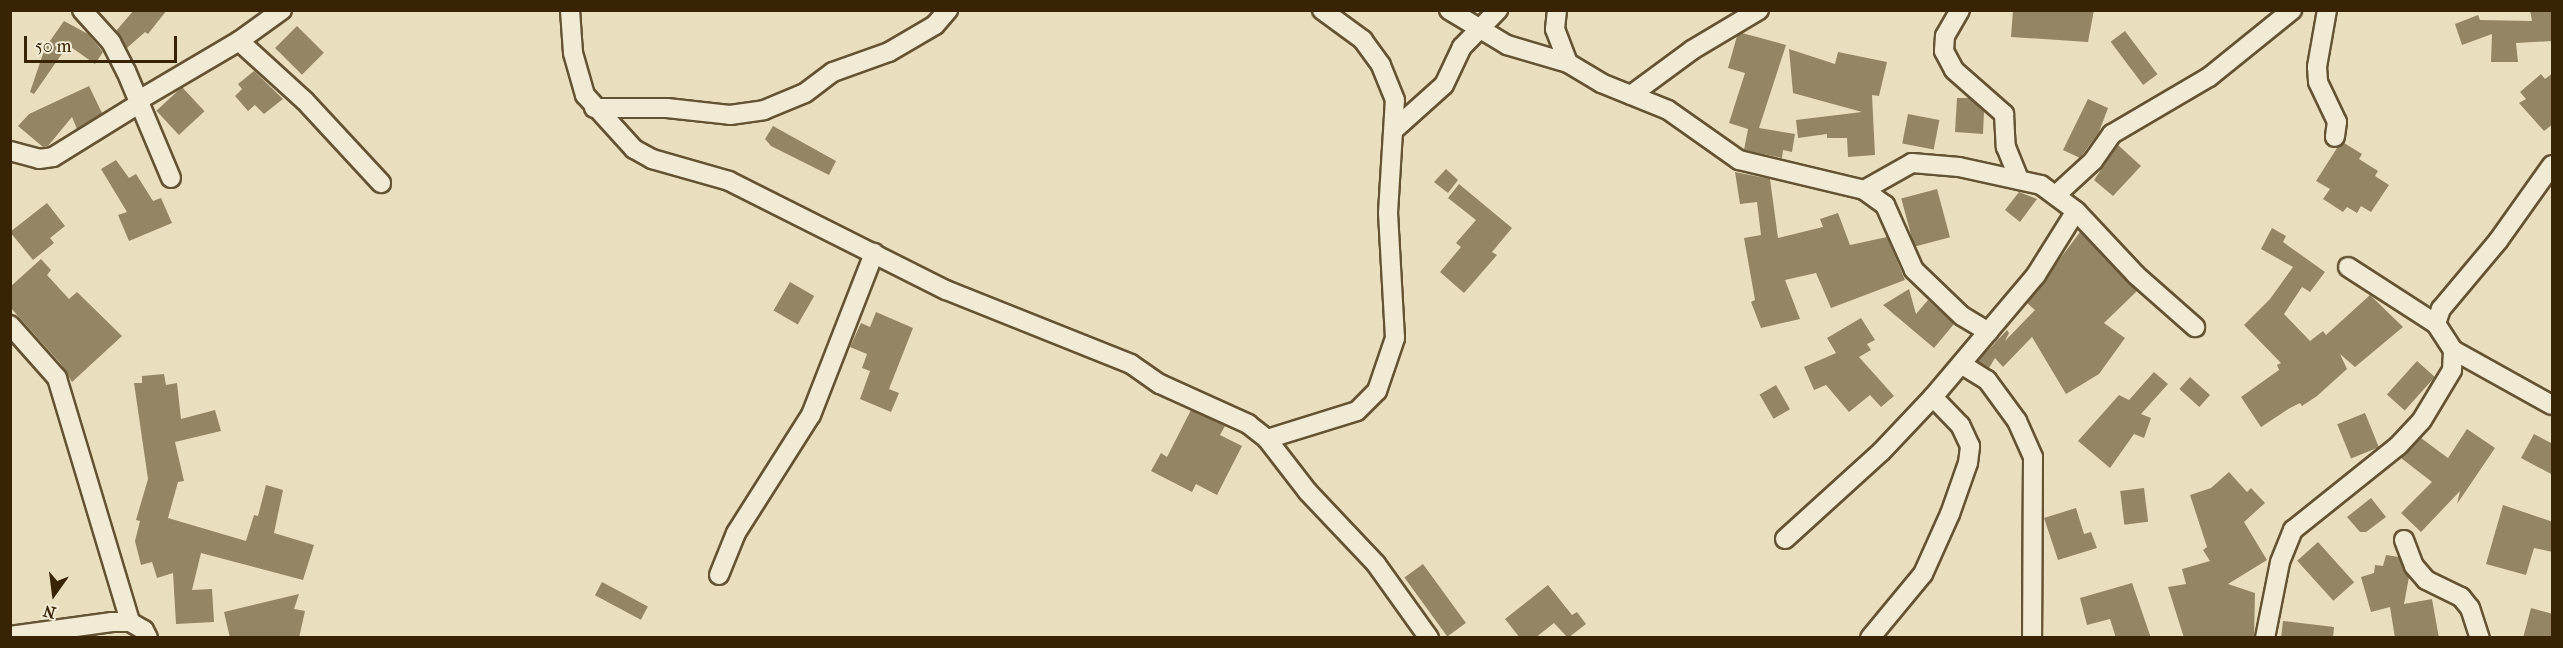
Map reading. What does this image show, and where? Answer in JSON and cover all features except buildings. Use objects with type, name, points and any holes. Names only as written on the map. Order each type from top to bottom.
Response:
[{"type":"street","points":[[82,10],[111,42],[140,102],[171,178]]},
{"type":"street","points":[[10,151],[39,159],[53,157],[239,41],[282,10]]},
{"type":"street","points":[[570,10],[578,77],[594,108],[634,149],[652,159],[729,181],[946,290],[1131,364],[1160,384],[1227,411],[1267,439],[1308,492],[1376,564],[1427,636]]},
{"type":"street","points":[[594,108],[667,108],[730,115],[764,110],[805,93],[833,72],[889,52],[935,25],[948,10]]},
{"type":"street","points":[[1449,10],[1479,31],[1507,45],[1568,63],[1631,95],[1668,110],[1739,160],[1864,190],[1885,205],[1914,270],[1962,316],[1989,332]]},
{"type":"street","points":[[1396,128],[1444,85],[1456,56],[1498,10]]},
{"type":"street","points":[[1557,10],[1555,29],[1568,63]]},
{"type":"street","points":[[1631,95],[1711,37],[1759,10]]},
{"type":"street","points":[[1960,10],[1945,36],[1944,51],[1954,70],[2004,114],[2006,147],[2019,179]]},
{"type":"street","points":[[2057,194],[2093,161],[2112,134],[2209,77],[2292,10]]},
{"type":"street","points":[[2327,10],[2317,67],[2319,82],[2337,122],[2335,137]]},
{"type":"street","points":[[1267,439],[1358,411],[1377,391],[1390,361],[1395,307],[1389,174],[1396,128],[1395,100],[1381,65],[1363,40],[1325,11]]},
{"type":"street","points":[[239,41],[305,101],[381,183]]},
{"type":"street","points":[[1864,190],[1912,163],[1959,166],[2041,184],[2057,194],[2076,211],[2136,275],[2195,327]]},
{"type":"street","points":[[2436,324],[2450,295],[2498,241],[2553,165]]},
{"type":"street","points":[[1785,539],[1881,452],[1934,397],[2036,275],[2076,211]]},
{"type":"street","points":[[719,575],[736,533],[811,415],[874,253]]},
{"type":"street","points":[[2348,267],[2436,324],[2453,350],[2553,405]]},
{"type":"street","points":[[10,325],[57,378],[130,622]]},
{"type":"street","points":[[2265,638],[2280,562],[2293,530],[2397,446],[2422,420],[2452,369],[2453,350]]},
{"type":"street","points":[[1961,364],[1987,380],[2017,421],[2033,457],[2032,638]]},
{"type":"street","points":[[1870,638],[1923,574],[1950,514],[1968,463],[1970,446],[1960,425],[1934,397]]},
{"type":"street","points":[[2404,540],[2414,566],[2426,580],[2461,597],[2470,608],[2480,638]]},
{"type":"street","points":[[10,636],[130,622],[144,630],[148,638]]}]
